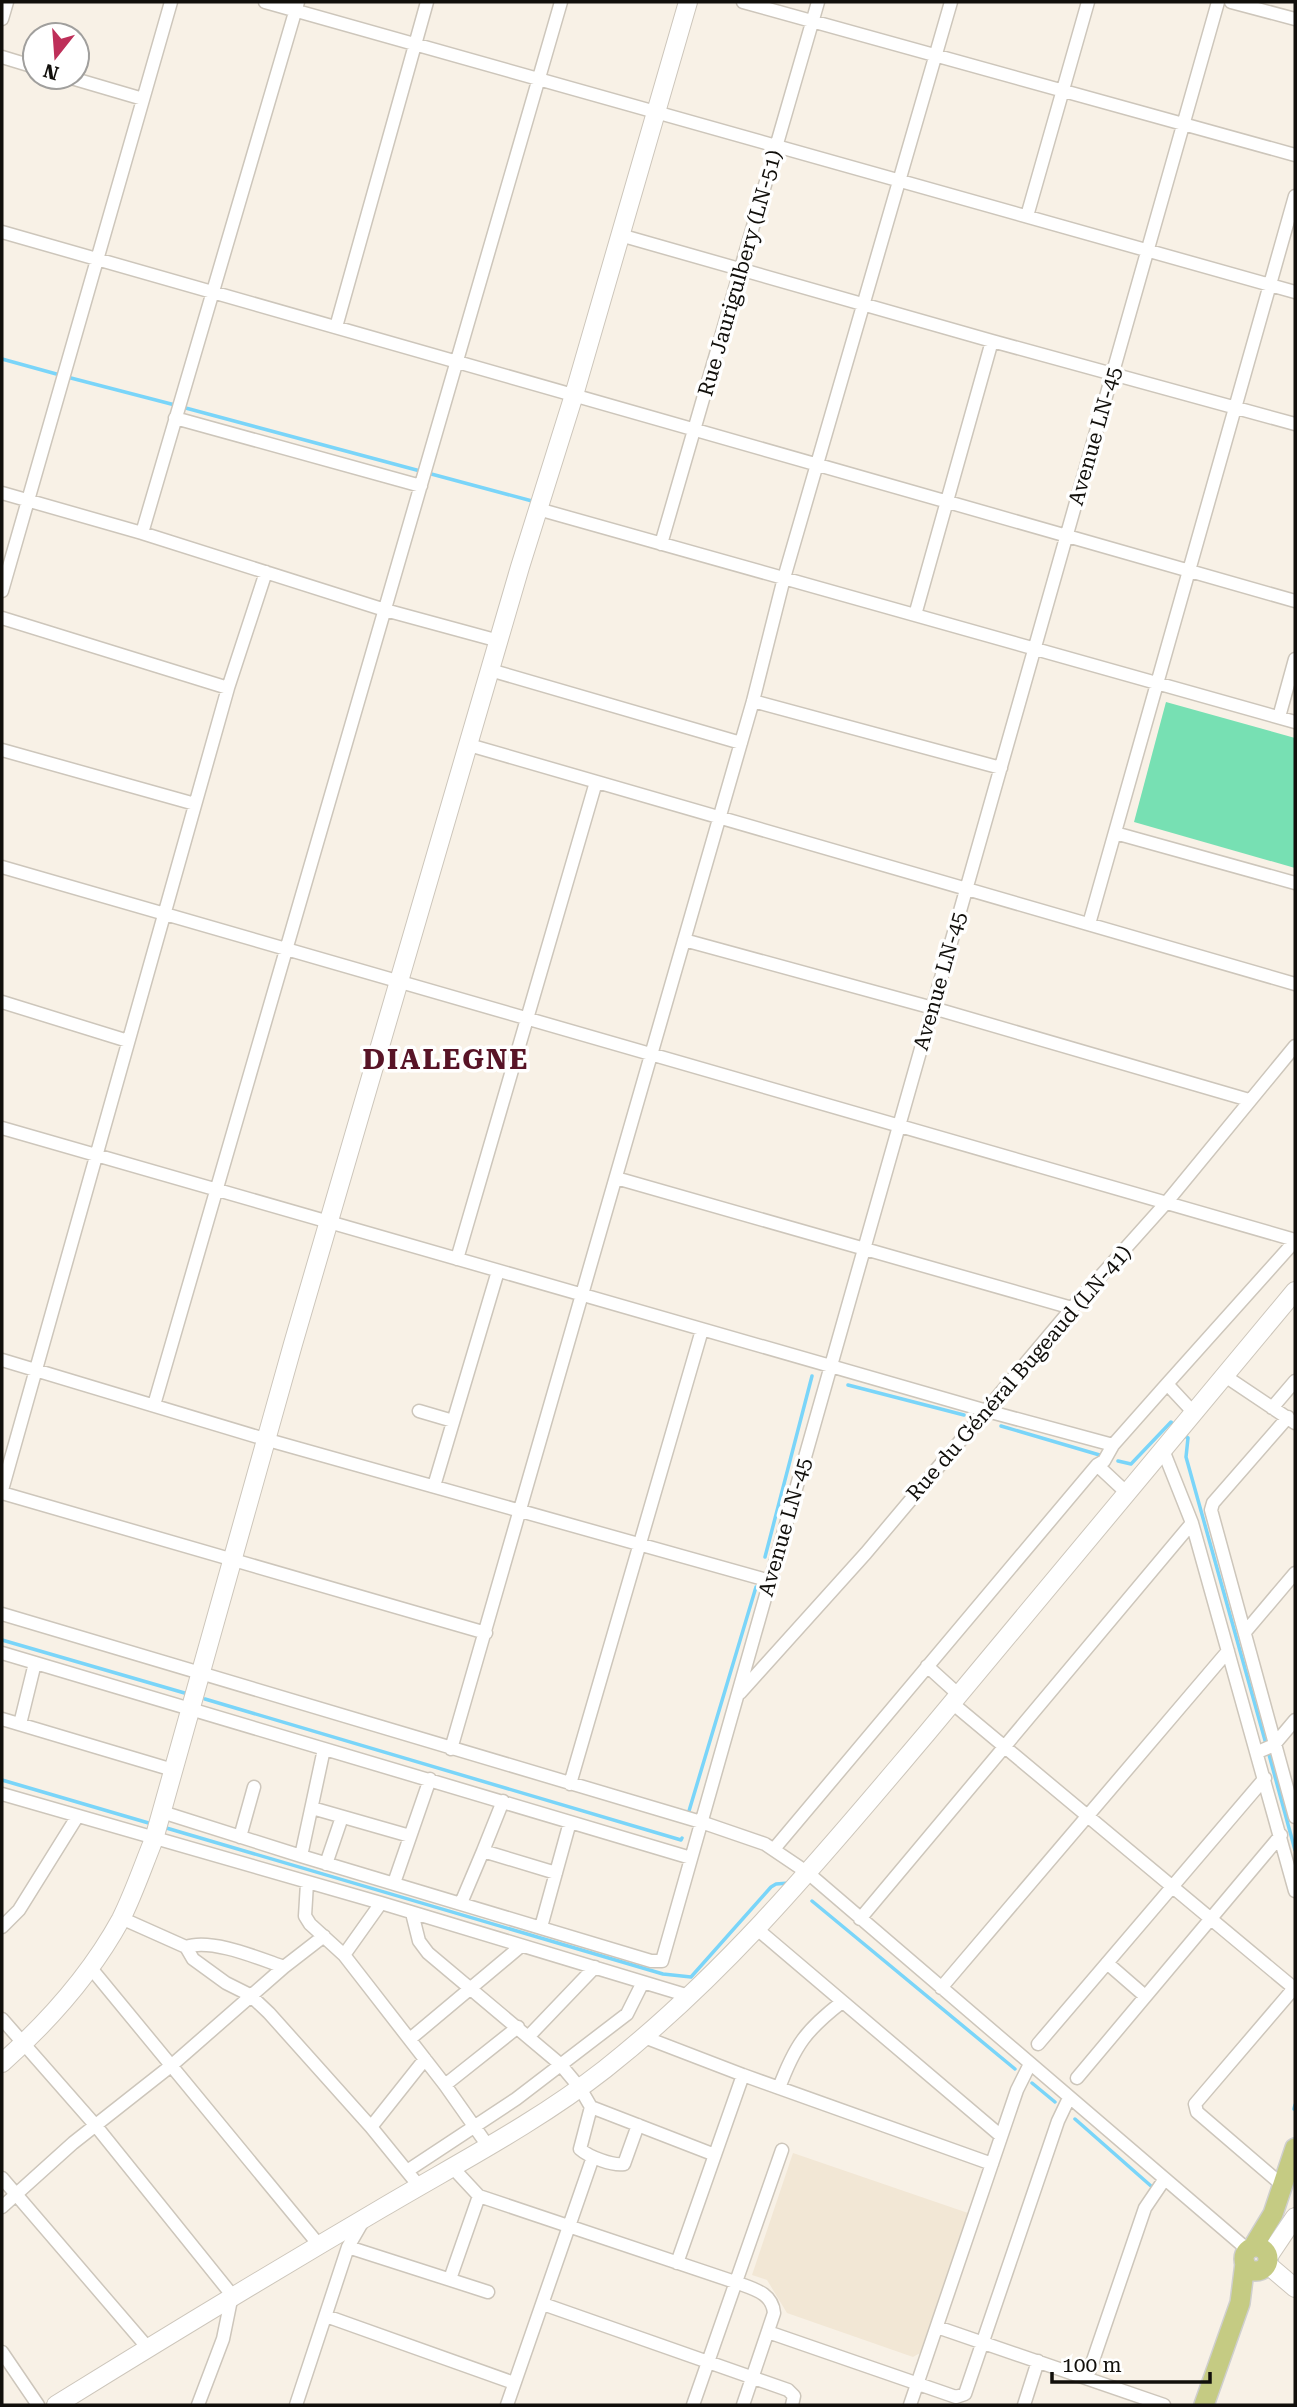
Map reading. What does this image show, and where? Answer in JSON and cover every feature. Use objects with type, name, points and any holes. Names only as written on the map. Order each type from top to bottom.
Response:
[{"type":"main road","points":[[1204,2405],[1240,2303],[1267,2245],[1282,2185],[1295,2148]]},
{"type":"street","points":[[2,19],[6,2]]},
{"type":"street","points":[[2,591],[171,2]]},
{"type":"street","points":[[265,2],[297,6],[416,44],[1295,292]]},
{"type":"street","points":[[336,327],[428,2]]},
{"type":"street","points":[[154,1405],[561,2]]},
{"type":"street","points":[[2,2063],[57,2008],[90,1967],[121,1918],[158,1826],[329,1223],[688,2]]},
{"type":"street","points":[[743,2],[1295,155]]},
{"type":"street","name":"Rue Jaurigulbery (LN-51)","points":[[662,544],[818,2]]},
{"type":"street","points":[[451,1749],[951,2]]},
{"type":"street","points":[[1027,216],[1088,2]]},
{"type":"street","name":"Avenue LN-45","points":[[541,1927],[651,1961],[662,1961],[1218,2]]},
{"type":"street","points":[[1231,2],[1295,19]]},
{"type":"street","points":[[142,533],[297,6]]},
{"type":"street","points":[[2,57],[21,63]]},
{"type":"street","points":[[91,84],[143,99]]},
{"type":"street","points":[[1089,924],[1295,196]]},
{"type":"street","points":[[2,232],[1295,601]]},
{"type":"street","points":[[620,235],[1295,424]]},
{"type":"street","points":[[915,615],[992,341]]},
{"type":"street","points":[[175,418],[421,486]]},
{"type":"street","points":[[2,493],[142,533],[385,610],[499,641]]},
{"type":"street","points":[[538,509],[1295,722]]},
{"type":"street","points":[[266,572],[228,688],[2,1492],[486,1633]]},
{"type":"street","points":[[2,618],[228,688]]},
{"type":"street","points":[[1279,717],[1295,660]]},
{"type":"street","points":[[490,670],[741,743]]},
{"type":"street","points":[[753,701],[1001,768]]},
{"type":"street","points":[[469,745],[1295,984]]},
{"type":"street","points":[[2,750],[195,804]]},
{"type":"street","points":[[457,1259],[596,782]]},
{"type":"street","points":[[1115,833],[1295,883]]},
{"type":"street","points":[[2,867],[1295,1241],[1114,1444],[1104,1461],[1097,1465],[774,1849]]},
{"type":"street","points":[[684,940],[933,1008],[1249,1100]]},
{"type":"street","points":[[2,1002],[128,1041]]},
{"type":"street","name":"Rue du Général Bugeaud (LN-41)","points":[[737,1696],[866,1553],[1072,1308],[1166,1203],[1295,1046]]},
{"type":"street","points":[[2,1128],[831,1367],[1114,1444]]},
{"type":"street","points":[[616,1178],[1072,1308]]},
{"type":"street","points":[[434,1486],[498,1271]]},
{"type":"street","points":[[57,2405],[232,2295],[488,2146],[580,2088],[644,2037],[757,1929],[808,1873],[1128,1494],[1295,1291]]},
{"type":"street","points":[[570,1784],[702,1329]]},
{"type":"street","points":[[2,1360],[268,1440],[770,1581]]},
{"type":"street","points":[[1225,1376],[1291,1420],[1213,1503],[1211,1510],[1246,1631],[1258,1718],[1267,1749],[1265,1778],[1295,1891]]},
{"type":"street","points":[[1272,1408],[1295,1381]]},
{"type":"street","points":[[1167,1384],[1184,1425]]},
{"type":"street","points":[[419,1411],[453,1421]]},
{"type":"street","points":[[1163,1450],[1192,1523],[1228,1651],[1258,1718],[1267,1749],[1295,1817]]},
{"type":"street","points":[[1097,1465],[1128,1494]]},
{"type":"street","points":[[860,1919],[1192,1523]]},
{"type":"street","points":[[1246,1631],[1295,1573]]},
{"type":"street","points":[[2,1614],[701,1822],[756,1840],[774,1849],[808,1873],[1164,2180],[1267,2245],[1295,2288]]},
{"type":"street","points":[[941,1988],[1228,1651]]},
{"type":"street","points":[[2,1653],[691,1858]]},
{"type":"street","points":[[20,1724],[35,1663]]},
{"type":"street","points":[[927,1666],[1006,1748],[1295,1988],[1195,2104],[1197,2112],[1282,2185]]},
{"type":"street","points":[[2,1719],[173,1770]]},
{"type":"street","points":[[1267,1749],[1295,1720]]},
{"type":"street","points":[[301,1856],[324,1749]]},
{"type":"street","points":[[1038,2044],[1265,1778]]},
{"type":"street","points":[[394,1883],[430,1779]]},
{"type":"street","points":[[240,1837],[254,1787]]},
{"type":"street","points":[[2,1794],[77,1817],[240,1837],[541,1927],[570,1822]]},
{"type":"street","points":[[461,1903],[503,1801]]},
{"type":"street","points":[[312,1808],[410,1836]]},
{"type":"street","points":[[2,1927],[19,1910],[77,1817]]},
{"type":"street","points":[[326,1864],[342,1817]]},
{"type":"street","points":[[158,1826],[307,1883],[689,1996]]},
{"type":"street","points":[[1077,2078],[1281,1835]]},
{"type":"street","points":[[483,1851],[556,1873]]},
{"type":"street","points":[[307,1883],[305,1916],[310,1924],[344,1955],[410,2039],[488,2146]]},
{"type":"street","points":[[344,1955],[381,1903]]},
{"type":"street","points":[[412,1913],[416,1934],[423,1948],[560,2064],[580,2088],[591,2108],[715,2155]]},
{"type":"street","points":[[121,1918],[186,1947],[193,1959],[250,1995],[371,2127],[419,2186]]},
{"type":"street","points":[[757,1929],[1001,2136]]},
{"type":"street","points":[[2,2207],[73,2143],[324,1936]]},
{"type":"street","points":[[186,1947],[200,1944],[241,1953],[284,1967]]},
{"type":"street","points":[[410,2039],[521,1946]]},
{"type":"street","points":[[1107,1963],[1145,1996]]},
{"type":"street","points":[[90,1967],[318,2245]]},
{"type":"street","points":[[529,2036],[596,1967]]},
{"type":"street","points":[[407,2171],[516,2099],[627,2014],[643,1982]]},
{"type":"street","points":[[779,2088],[800,2041],[815,2024],[842,2002]]},
{"type":"street","points":[[2,2019],[96,2126],[232,2295]]},
{"type":"street","points":[[444,2085],[518,2027]]},
{"type":"street","points":[[644,2037],[992,2164]]},
{"type":"street","points":[[371,2127],[425,2059]]},
{"type":"street","points":[[910,2405],[1019,2084],[1030,2064]]},
{"type":"street","points":[[677,2263],[743,2075]]},
{"type":"street","points":[[768,2332],[961,2397],[967,2390],[1058,2121],[1069,2098]]},
{"type":"street","points":[[591,2108],[580,2149],[593,2157],[624,2164],[638,2125]]},
{"type":"street","points":[[693,2405],[782,2150]]},
{"type":"street","points":[[507,2405],[593,2157]]},
{"type":"street","points":[[452,2167],[479,2196],[735,2282],[768,2297],[774,2313],[743,2405]]},
{"type":"street","points":[[2,2178],[148,2348]]},
{"type":"street","points":[[1087,2378],[1145,2208],[1164,2180]]},
{"type":"street","points":[[450,2279],[479,2196]]},
{"type":"street","points":[[296,2405],[348,2247],[365,2218]]},
{"type":"street","points":[[348,2247],[488,2292]]},
{"type":"street","points":[[198,2405],[223,2339],[232,2295]]},
{"type":"street","points":[[543,2304],[792,2393],[792,2405]]},
{"type":"street","points":[[326,2316],[514,2383]]},
{"type":"street","points":[[937,2327],[1164,2405]]},
{"type":"street","points":[[2,2352],[38,2405]]},
{"type":"street","points":[[1024,2405],[1038,2361]]},
{"type":"shaded area","points":[[793,2153],[968,2213],[920,2353],[913,2357],[787,2313],[767,2280],[752,2275]]},
{"type":"green space","points":[[1166,702],[1295,738],[1295,868],[1134,822]]},
{"type":"waterway","points":[[2,359],[60,375]]},
{"type":"waterway","points":[[67,377],[175,405]]},
{"type":"waterway","points":[[182,407],[532,501]]},
{"type":"waterway","points":[[765,1557],[812,1376]]},
{"type":"waterway","points":[[848,1385],[964,1415]]},
{"type":"waterway","points":[[1118,1461],[1131,1464],[1171,1422],[1176,1427]]},
{"type":"waterway","points":[[1001,1426],[1103,1456]]},
{"type":"waterway","points":[[1184,1435],[1188,1438],[1186,1457],[1266,1744]]},
{"type":"waterway","points":[[689,1811],[756,1587]]},
{"type":"waterway","points":[[2,1640],[188,1694]]},
{"type":"waterway","points":[[205,1699],[681,1840],[682,1838]]},
{"type":"waterway","points":[[1268,1751],[1295,1850]]},
{"type":"waterway","points":[[2,1780],[152,1824]]},
{"type":"waterway","points":[[163,1827],[663,1974],[691,1977],[771,1887],[789,1883]]},
{"type":"waterway","points":[[812,1901],[1015,2069]]},
{"type":"waterway","points":[[1032,2083],[1055,2102]]},
{"type":"waterway","points":[[1294,2109],[1295,2105]]},
{"type":"waterway","points":[[1075,2119],[1151,2186]]},
{"type":"district","name":"DIALEGNE","points":[[446,1059]]}]
